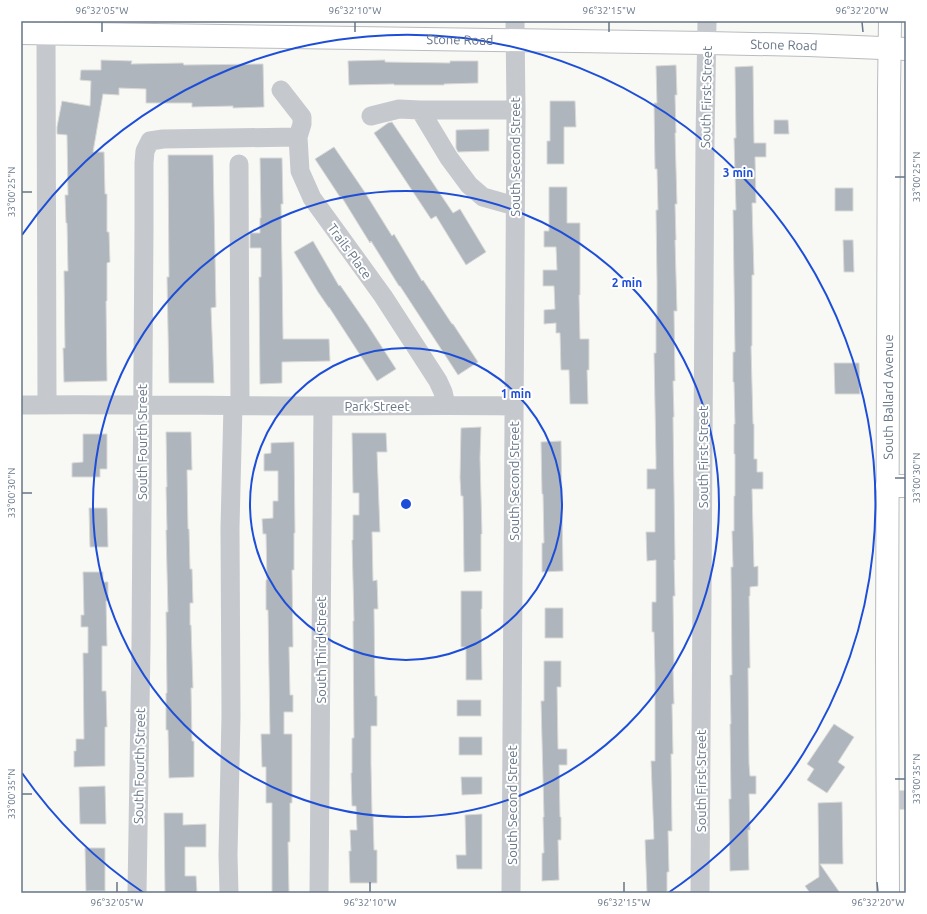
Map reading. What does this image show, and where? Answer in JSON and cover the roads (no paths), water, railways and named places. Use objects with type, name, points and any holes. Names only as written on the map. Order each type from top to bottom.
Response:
[{"type":"main road","name":"South Ballard Avenue","points":[[888,893],[897,800],[898,48],[890,21]]},
{"type":"main road","name":"Stone Road","points":[[21,33],[46,34],[75,28],[515,30],[597,42],[808,45],[898,48]]},
{"type":"street","name":"South First Street","points":[[700,893],[707,21]]},
{"type":"street","name":"South Second Street","points":[[511,893],[516,110],[515,30]]},
{"type":"street","points":[[46,34],[47,405]]},
{"type":"street","name":"Trails Place","points":[[281,90],[302,117],[302,124],[298,137],[300,171],[312,198],[383,296],[438,381],[443,392],[446,405]]},
{"type":"street","points":[[371,116],[399,109],[516,110]]},
{"type":"street","points":[[420,110],[449,158],[469,185],[483,197],[515,206]]},
{"type":"street","name":"South Fourth Street","points":[[137,893],[141,646],[144,237],[143,182],[145,151],[150,141],[163,139],[298,137]]},
{"type":"street","points":[[229,893],[228,847],[231,716],[230,528],[236,405],[240,164]]},
{"type":"street","name":"Park Street","points":[[21,405],[142,404],[514,406]]},
{"type":"street","name":"South Third Street","points":[[319,893],[323,406]]}]
